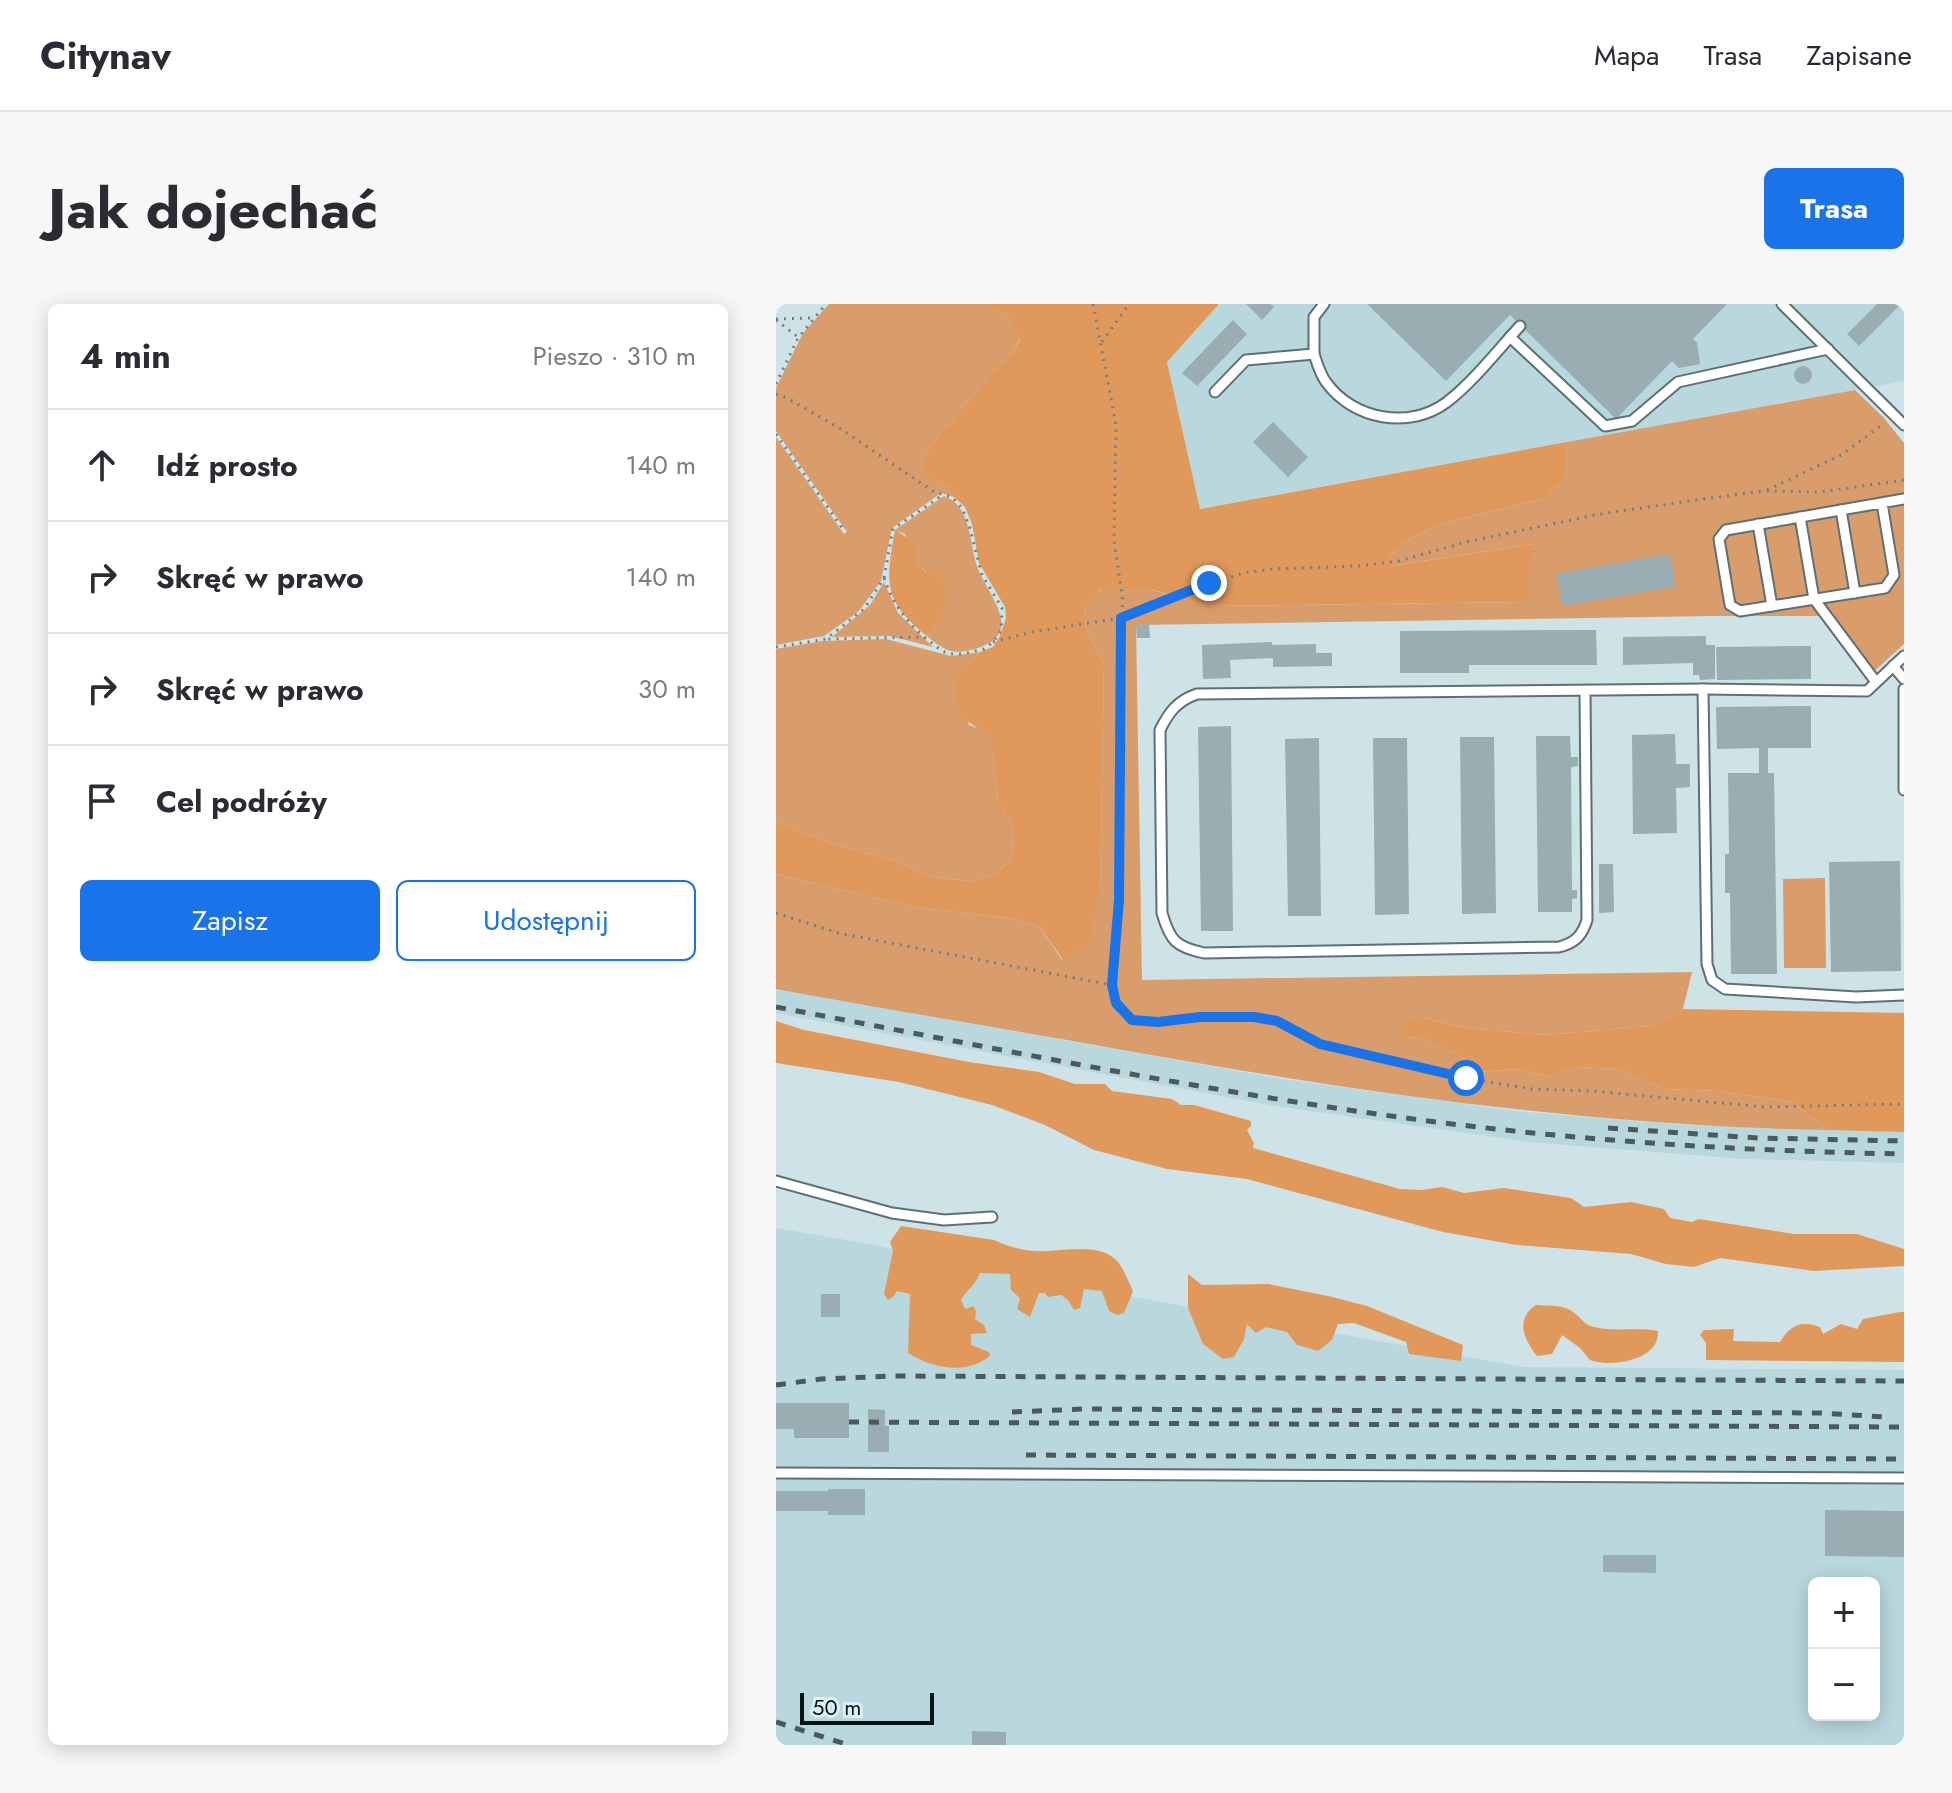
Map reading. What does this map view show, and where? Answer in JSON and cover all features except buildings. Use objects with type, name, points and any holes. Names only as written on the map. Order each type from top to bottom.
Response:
[{"type":"lane","points":[[1324,304],[1314,317],[1314,354],[1325,381],[1348,405],[1376,417],[1416,417],[1445,403],[1520,326]]},
{"type":"lane","points":[[1782,304],[1904,425]]},
{"type":"lane","points":[[1510,337],[1605,426],[1632,421],[1678,382],[1828,349]]},
{"type":"lane","points":[[1215,392],[1246,360],[1314,354]]},
{"type":"lane","points":[[1882,503],[1894,575],[1885,588],[1740,611],[1730,605],[1719,539],[1726,530],[1904,499]]},
{"type":"lane","points":[[1841,510],[1855,593]]},
{"type":"lane","points":[[1800,517],[1814,599],[1876,682]]},
{"type":"lane","points":[[1758,524],[1772,606]]},
{"type":"lane","points":[[1585,691],[1587,920],[1583,934],[1570,944],[1204,953],[1182,949],[1168,932],[1162,913],[1160,730],[1169,713],[1182,700],[1197,694],[1703,689],[1867,691],[1904,656]]},
{"type":"lane","points":[[1893,666],[1904,679]]},
{"type":"lane","points":[[1703,689],[1707,964],[1712,980],[1725,989],[1856,997],[1904,995]]},
{"type":"lane","points":[[1904,689],[1904,790]]},
{"type":"lane","points":[[776,1181],[892,1213],[944,1220],[992,1217]]},
{"type":"lane","points":[[776,1473],[1904,1478]]},
{"type":"path","points":[[776,384],[798,338],[826,304]]},
{"type":"path","points":[[1093,304],[1116,425],[1114,540],[1121,576],[1119,900],[1112,985],[1116,1003],[1132,1020],[1158,1022],[1200,1017],[1254,1017],[1277,1021],[1320,1044],[1466,1078],[1531,1089],[1591,1091],[1764,1107],[1904,1104]]},
{"type":"path","points":[[1102,342],[1129,304]]},
{"type":"path","points":[[776,319],[812,318]]},
{"type":"path","points":[[776,319],[798,338]]},
{"type":"path","points":[[776,394],[841,429],[934,492],[952,497],[962,508],[977,563],[1002,608],[1001,631],[984,649],[950,654],[942,651],[904,618],[895,606],[884,578]]},
{"type":"path","points":[[1764,491],[1841,455],[1894,415]]},
{"type":"path","points":[[776,434],[845,532]]},
{"type":"path","points":[[993,642],[1032,632],[1121,618],[1152,604],[1243,573],[1399,561],[1466,542],[1600,514],[1764,491],[1820,492],[1904,480]]},
{"type":"path","points":[[826,639],[864,609],[884,578],[893,529],[944,494]]},
{"type":"path","points":[[776,647],[826,639],[924,637]]},
{"type":"path","points":[[776,913],[838,933],[1112,985]]},
{"type":"shaded area","points":[[829,304],[982,304],[1007,316],[1020,338],[1012,354],[994,370],[925,456],[934,480],[947,485],[954,497],[941,493],[892,528],[881,581],[858,612],[824,636],[776,645],[776,437],[844,534],[847,532],[776,431],[776,388],[803,333]]},
{"type":"shaded area","points":[[982,304],[1219,304],[1167,362],[1200,509],[1567,442],[1566,476],[1546,498],[1443,523],[1405,541],[1390,555],[1391,566],[1534,544],[1527,602],[1205,606],[1154,590],[1100,590],[1084,607],[1086,630],[1104,664],[1100,894],[1088,945],[1063,960],[1040,927],[1016,919],[913,907],[776,874],[776,822],[836,845],[896,861],[925,876],[970,881],[996,874],[1012,858],[1013,827],[998,802],[987,733],[963,716],[956,695],[956,675],[980,652],[993,647],[1000,636],[1006,618],[1005,607],[979,563],[972,524],[965,507],[947,485],[923,471],[925,456],[932,444],[994,370],[1012,354],[1020,339],[1007,316]]},
{"type":"shaded area","points":[[1219,304],[1904,304],[1904,381],[1199,509],[1167,362]]},
{"type":"shaded area","points":[[1855,390],[1904,443],[1904,644],[1869,676],[1822,616],[1136,625],[1142,980],[1692,972],[1683,1009],[1650,1026],[1546,1035],[1458,1027],[1425,1018],[1405,1036],[1425,1039],[1454,1053],[1480,1072],[1518,1069],[1550,1077],[1577,1067],[1621,1069],[1662,1089],[1720,1091],[1792,1102],[1828,1130],[1636,1121],[1446,1101],[1256,1073],[776,989],[776,874],[913,907],[1016,919],[1040,927],[1062,960],[1100,894],[1104,664],[1086,630],[1084,606],[1098,592],[1121,586],[1135,587],[1205,606],[1526,602],[1534,544],[1390,566],[1390,555],[1405,541],[1443,523],[1546,498],[1566,476],[1567,442]]},
{"type":"shaded area","points":[[944,496],[960,508],[965,517],[977,566],[1000,614],[1001,625],[998,635],[989,643],[958,652],[947,650],[927,636],[939,620],[946,588],[917,564],[905,534],[895,530]]},
{"type":"shaded area","points":[[895,529],[915,544],[917,564],[926,572],[938,571],[945,585],[946,602],[942,615],[927,636],[902,612],[891,589],[889,577]]},
{"type":"shaded area","points":[[884,582],[898,613],[933,647],[890,636],[832,637],[870,605]]},
{"type":"shaded area","points":[[886,639],[951,656],[980,652],[956,675],[969,725],[987,732],[998,802],[1013,827],[1012,858],[996,874],[970,881],[925,876],[896,861],[836,845],[776,822],[776,649],[822,641]]},
{"type":"shaded area","points":[[1825,878],[1826,968],[1784,968],[1783,879]]},
{"type":"shaded area","points":[[776,989],[1283,1079],[1516,1111],[1682,1125],[1904,1132],[1904,1163],[1743,1159],[1529,1142],[1269,1105],[776,1013]]},
{"type":"shaded area","points":[[1683,1009],[1904,1013],[1904,1132],[1828,1130],[1792,1102],[1720,1091],[1662,1089],[1621,1069],[1577,1067],[1550,1077],[1518,1069],[1480,1072],[1454,1053],[1425,1039],[1405,1036],[1401,1027],[1409,1021],[1425,1018],[1458,1027],[1546,1035],[1650,1026]]},
{"type":"shaded area","points":[[776,1021],[804,1030],[969,1062],[1039,1072],[1075,1084],[1105,1084],[1112,1091],[1172,1099],[1181,1105],[1194,1105],[1251,1121],[1247,1130],[1254,1143],[1253,1148],[1400,1189],[1442,1187],[1464,1193],[1504,1188],[1571,1198],[1584,1207],[1631,1202],[1664,1209],[1670,1218],[1692,1222],[1699,1219],[1794,1234],[1857,1234],[1904,1249],[1904,1266],[1814,1271],[1720,1258],[1694,1267],[1666,1264],[1631,1254],[1517,1245],[1443,1232],[1247,1179],[1167,1169],[1094,1150],[1045,1125],[992,1105],[899,1082],[776,1063]]},
{"type":"shaded area","points":[[901,1226],[994,1240],[1027,1250],[1100,1251],[1118,1262],[1133,1291],[1124,1313],[1117,1315],[1109,1311],[1102,1291],[1084,1289],[1080,1308],[1074,1310],[1061,1295],[1048,1297],[1045,1293],[1039,1293],[1030,1317],[1017,1309],[1020,1298],[1011,1290],[1010,1274],[980,1273],[961,1300],[965,1309],[973,1306],[975,1319],[984,1325],[987,1333],[971,1334],[971,1345],[989,1352],[990,1356],[960,1368],[928,1363],[908,1353],[910,1294],[897,1291],[888,1300],[884,1294],[893,1251],[890,1242]]},
{"type":"shaded area","points":[[776,1228],[870,1244],[1001,1273],[1523,1367],[1904,1370],[1904,1745],[776,1745]]},
{"type":"shaded area","points":[[1188,1274],[1202,1285],[1268,1284],[1367,1306],[1463,1345],[1461,1361],[1409,1354],[1406,1342],[1354,1323],[1338,1324],[1332,1340],[1318,1351],[1297,1345],[1287,1332],[1266,1327],[1256,1333],[1247,1324],[1244,1339],[1234,1357],[1223,1359],[1203,1344],[1188,1308]]},
{"type":"shaded area","points":[[1536,1305],[1569,1309],[1594,1327],[1658,1331],[1657,1341],[1643,1355],[1610,1363],[1590,1360],[1562,1335],[1552,1354],[1537,1356],[1526,1337],[1523,1323]]},
{"type":"shaded area","points":[[1904,1312],[1904,1362],[1706,1360],[1706,1343],[1700,1335],[1704,1330],[1734,1329],[1733,1341],[1780,1342],[1792,1328],[1802,1324],[1820,1327],[1823,1334],[1841,1324],[1857,1329],[1863,1319]]},
{"type":"railway","points":[[776,1007],[1178,1082],[1421,1120],[1662,1144],[1904,1154]]},
{"type":"railway","points":[[1608,1128],[1758,1138],[1904,1141]]},
{"type":"railway","points":[[776,1385],[821,1379],[893,1376],[1904,1381]]},
{"type":"railway","points":[[1012,1412],[1083,1409],[1821,1413],[1884,1417]]},
{"type":"railway","points":[[849,1422],[1904,1427]]},
{"type":"railway","points":[[1026,1455],[1904,1459]]},
{"type":"railway","points":[[776,1722],[849,1745]]},
{"type":"route","points":[[1209,583],[1121,618],[1119,900],[1112,985],[1116,1003],[1132,1020],[1158,1022],[1200,1017],[1254,1017],[1277,1021],[1320,1044],[1466,1078]]}]
